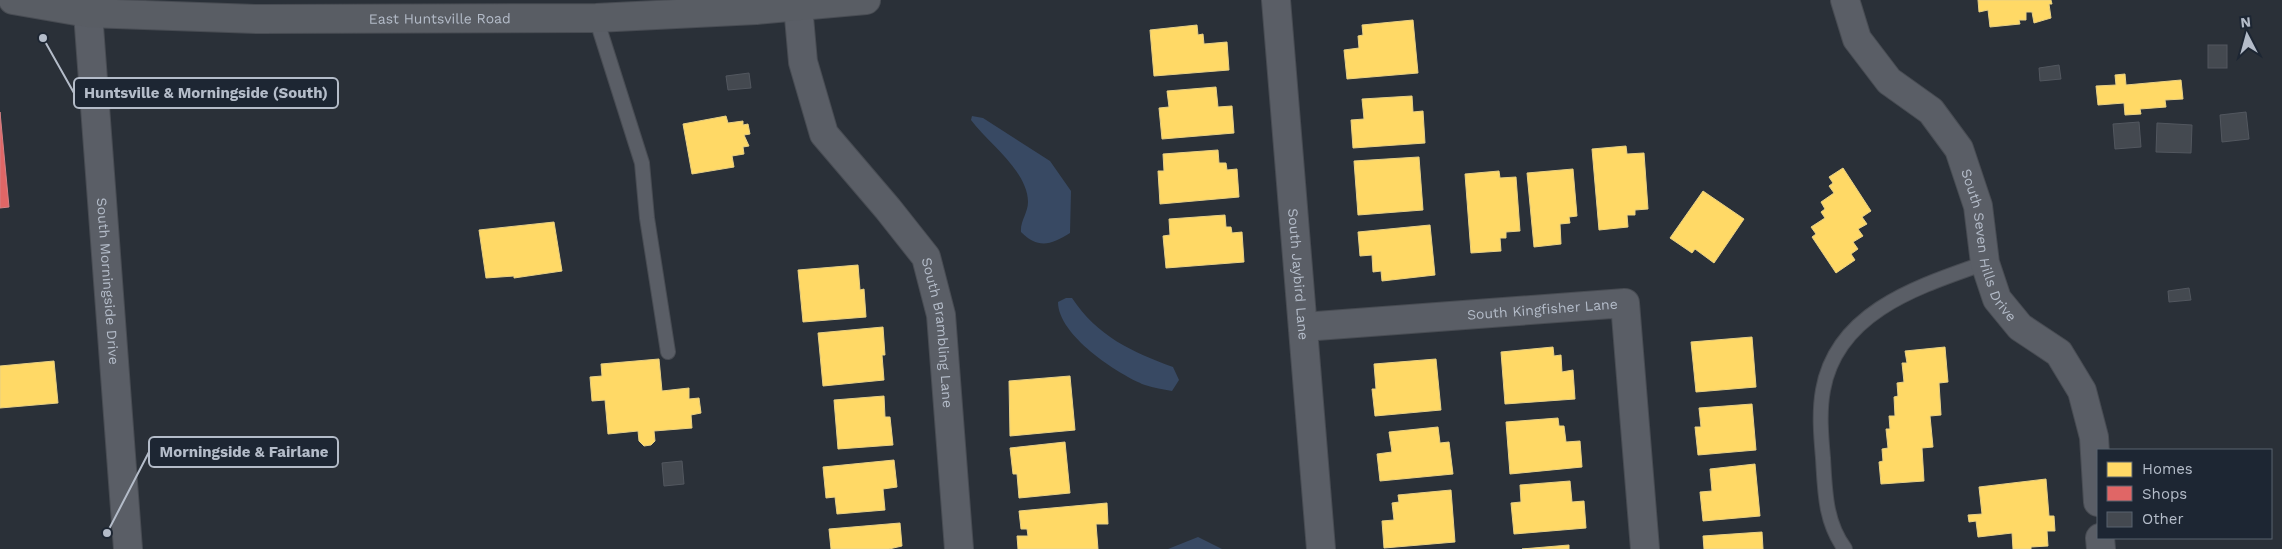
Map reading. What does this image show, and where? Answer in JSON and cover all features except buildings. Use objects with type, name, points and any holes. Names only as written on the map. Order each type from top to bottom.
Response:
[{"type":"main road","name":"East Huntsville Road","points":[[13,0],[88,13],[257,19],[596,18],[866,0]]},
{"type":"street","name":"South Jaybird Lane","points":[[1276,0],[1321,549]]},
{"type":"street","name":"South Seven Hills Drive","points":[[1845,0],[1857,39],[1889,81],[1931,111],[1959,149],[1978,206],[1985,263],[1997,299],[2020,327],[2059,353],[2082,391],[2094,437],[2097,486]]},
{"type":"street","name":"South Brambling Lane","points":[[798,6],[803,62],[824,134],[888,208],[926,257],[941,315],[960,549]]},
{"type":"street","name":"South Morningside Drive","points":[[88,13],[128,549]]},
{"type":"street","name":"South Kingfisher Lane","points":[[1303,327],[1625,303],[1645,549]]},
{"type":"lane","points":[[596,18],[642,163],[647,218],[668,352]]},
{"type":"lane","points":[[1845,549],[1834,534],[1826,502],[1821,427],[1823,389],[1835,356],[1848,336],[1880,307],[1922,285],[1985,263]]},
{"type":"water","points":[[972,116],[983,118],[1050,161],[1071,191],[1070,233],[1051,242],[1039,243],[1021,232],[1028,202],[1021,179],[1006,158],[971,120]]},
{"type":"water","points":[[1066,298],[1072,298],[1093,323],[1116,341],[1143,355],[1173,367],[1179,380],[1172,391],[1148,386],[1133,380],[1091,352],[1078,340],[1061,315],[1058,302]]},
{"type":"water","points":[[1198,537],[1222,549],[1168,549]]},
{"type":"place","name":"Huntsville & Morningside (South)","points":[[43,38]]},
{"type":"place","name":"Morningside & Fairlane","points":[[107,533]]}]
